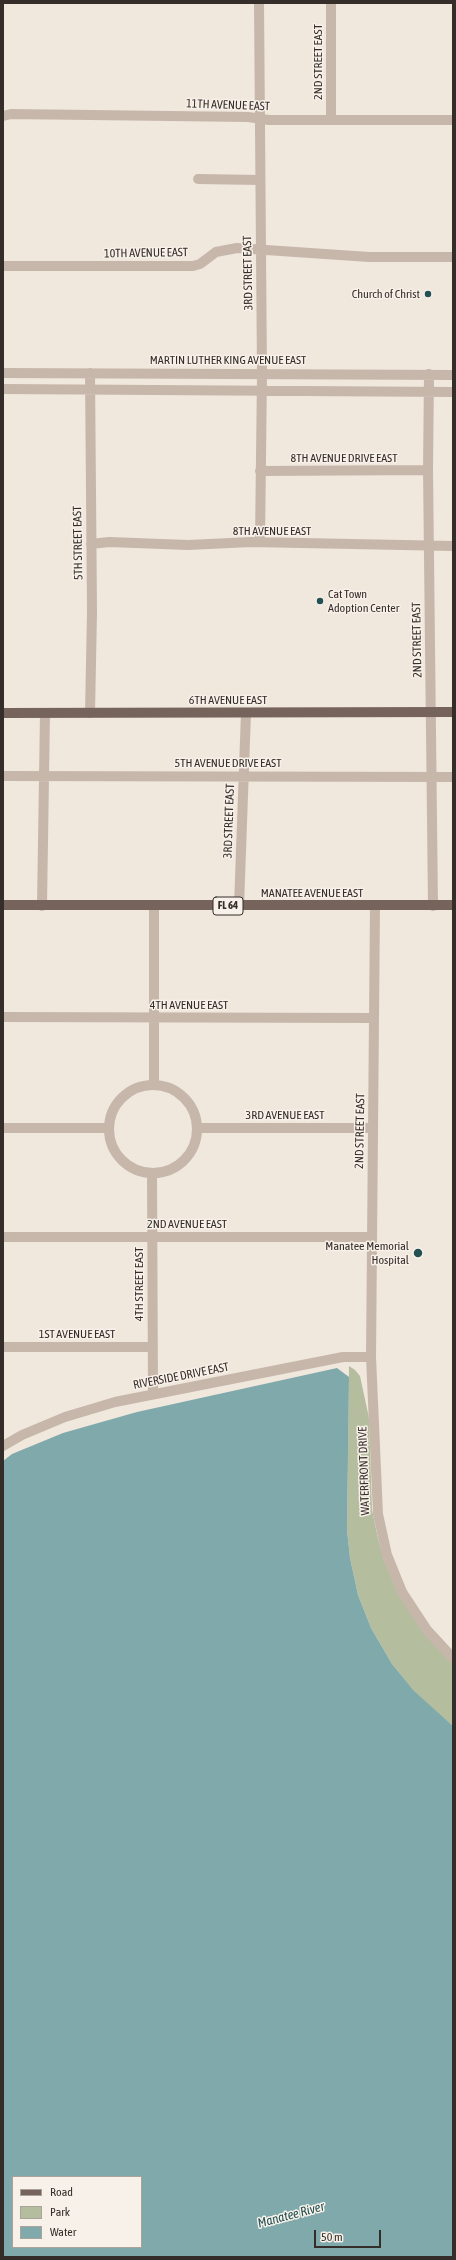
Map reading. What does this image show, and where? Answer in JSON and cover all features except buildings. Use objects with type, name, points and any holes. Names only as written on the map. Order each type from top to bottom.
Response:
[{"type":"main road","name":"6TH AVENUE EAST","points":[[3,713],[453,712]]},
{"type":"main road","name":"MANATEE AVENUE EAST","points":[[3,905],[453,905]]},
{"type":"street","name":"3RD STREET EAST","points":[[259,3],[262,374],[260,542]]},
{"type":"street","name":"2ND STREET EAST","points":[[331,3],[331,120]]},
{"type":"street","name":"11TH AVENUE EAST","points":[[3,116],[11,114],[331,120],[453,120]]},
{"type":"street","points":[[198,179],[260,180]]},
{"type":"street","name":"10TH AVENUE EAST","points":[[3,266],[193,266],[200,264],[222,250],[237,248],[369,257],[453,257]]},
{"type":"street","name":"MARTIN LUTHER KING AVENUE EAST","points":[[3,373],[429,374],[453,376]]},
{"type":"street","name":"5TH STREET EAST","points":[[90,373],[90,713]]},
{"type":"street","name":"2ND STREET EAST","points":[[429,374],[428,470],[433,906]]},
{"type":"street","points":[[3,389],[453,392]]},
{"type":"street","name":"8TH AVENUE DRIVE EAST","points":[[260,471],[428,470]]},
{"type":"street","name":"8TH AVENUE EAST","points":[[91,544],[260,542],[453,546]]},
{"type":"street","name":"3RD STREET EAST","points":[[239,906],[246,712]]},
{"type":"street","points":[[42,906],[45,713]]},
{"type":"street","name":"5TH AVENUE DRIVE EAST","points":[[3,776],[453,777]]},
{"type":"street","points":[[154,906],[154,1084]]},
{"type":"street","name":"2ND STREET EAST","points":[[371,1357],[375,906]]},
{"type":"street","name":"4TH AVENUE EAST","points":[[3,1017],[374,1018]]},
{"type":"street","points":[[154,1084],[172,1089],[185,1098],[194,1113],[198,1128],[195,1143],[185,1160],[172,1169],[152,1173],[136,1169],[123,1161],[113,1148],[108,1128],[112,1110],[122,1096],[135,1088],[154,1084]]},
{"type":"street","points":[[3,1128],[108,1128]]},
{"type":"street","name":"3RD AVENUE EAST","points":[[198,1128],[373,1128]]},
{"type":"street","name":"4TH STREET EAST","points":[[152,1173],[153,1394]]},
{"type":"street","name":"2ND AVENUE EAST","points":[[3,1237],[372,1237]]},
{"type":"street","name":"1ST AVENUE EAST","points":[[3,1347],[152,1347]]},
{"type":"street","name":"RIVERSIDE DRIVE EAST","points":[[3,1446],[22,1435],[65,1417],[115,1402],[343,1357],[371,1357]]},
{"type":"street","name":"WATERFRONT DRIVE","points":[[371,1357],[376,1438],[377,1499],[380,1528],[387,1555],[402,1592],[413,1612],[434,1639],[453,1658]]},
{"type":"green space","points":[[349,1366],[360,1376],[369,1418],[372,1510],[384,1561],[453,1663],[453,1726],[416,1694],[392,1664],[371,1628],[358,1595],[350,1558],[347,1530]]},
{"type":"water","name":"Manatee River","points":[[337,1368],[349,1377],[347,1530],[350,1558],[358,1595],[371,1628],[392,1664],[414,1691],[453,1726],[453,2257],[3,2257],[3,1461],[12,1454],[63,1433],[137,1412]]},
{"type":"place","name":"Church of Christ","points":[[428,294]]},
{"type":"place","name":"Cat Town Adoption Center","points":[[320,601]]},
{"type":"place","name":"Manatee Memorial Hospital","points":[[418,1253]]}]
